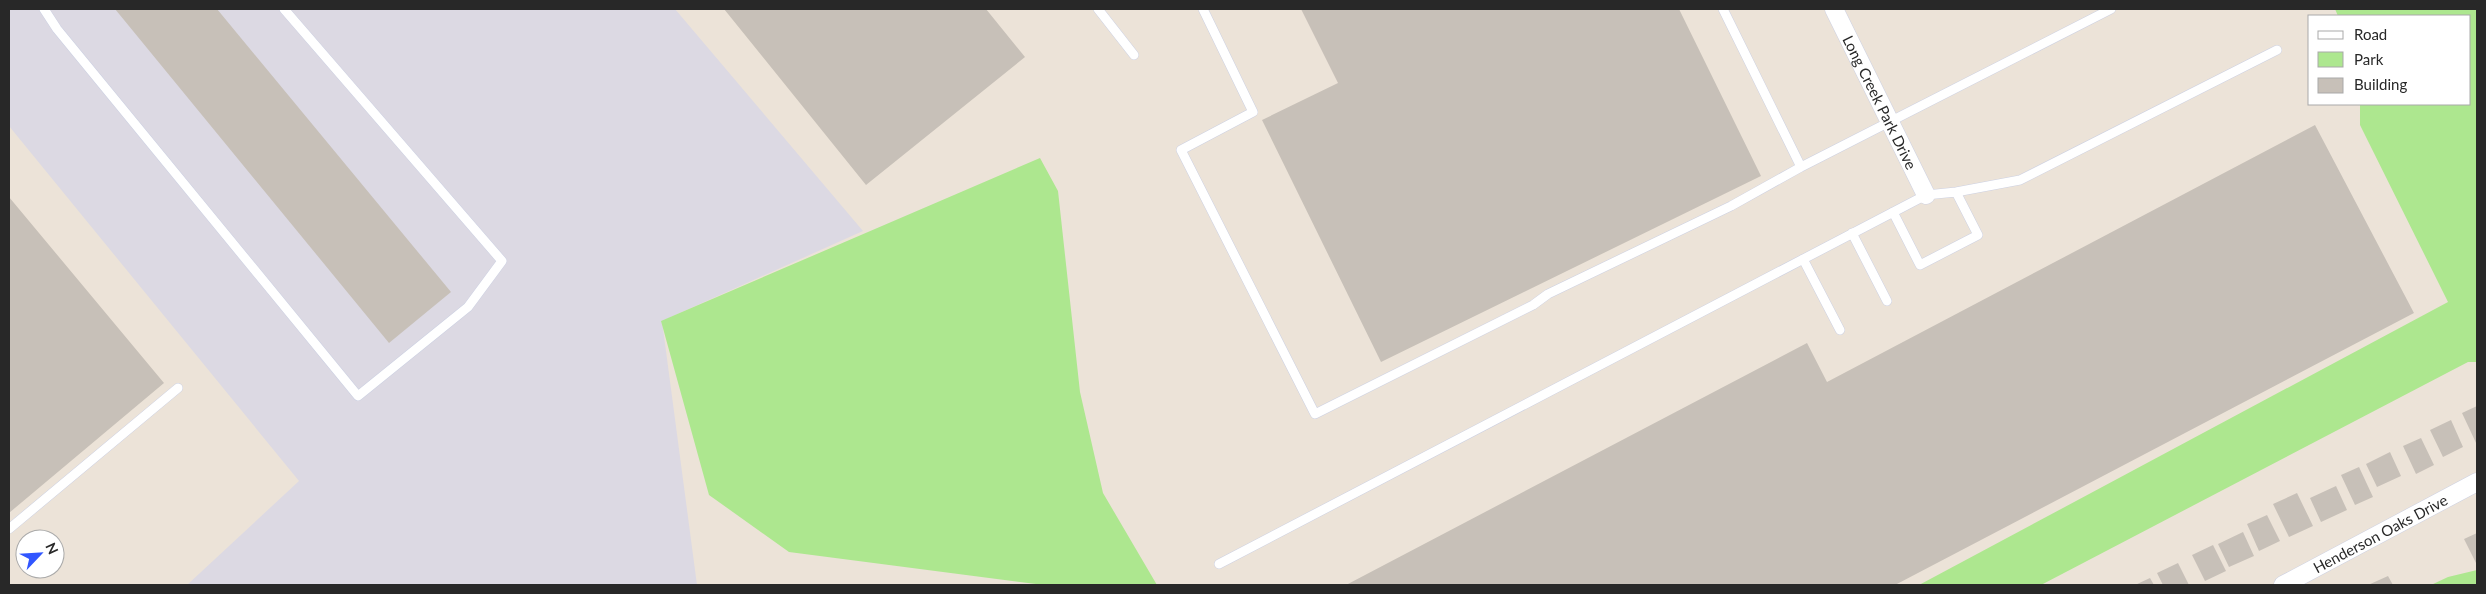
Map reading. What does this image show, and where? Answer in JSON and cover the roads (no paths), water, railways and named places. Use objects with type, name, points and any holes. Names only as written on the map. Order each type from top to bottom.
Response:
[{"type":"street","name":"Long Creek Park Drive","points":[[1834,9],[1926,195]]},
{"type":"street","name":"Henderson Oaks Drive","points":[[2283,585],[2477,482]]},
{"type":"lane","points":[[44,9],[57,29],[358,396],[468,307],[502,261],[284,9]]},
{"type":"lane","points":[[1098,9],[1134,55]]},
{"type":"lane","points":[[1203,9],[1253,112],[1181,150],[1315,414],[1533,306],[1548,294],[1731,206],[1801,167],[2111,9]]},
{"type":"lane","points":[[1723,9],[1801,167]]},
{"type":"lane","points":[[1219,564],[1926,195],[1956,192],[2020,180],[2278,50]]},
{"type":"lane","points":[[1893,212],[1920,265],[1978,235],[1956,192]]},
{"type":"lane","points":[[1852,233],[1887,301]]},
{"type":"lane","points":[[1803,259],[1840,330]]},
{"type":"lane","points":[[9,529],[178,388]]}]
